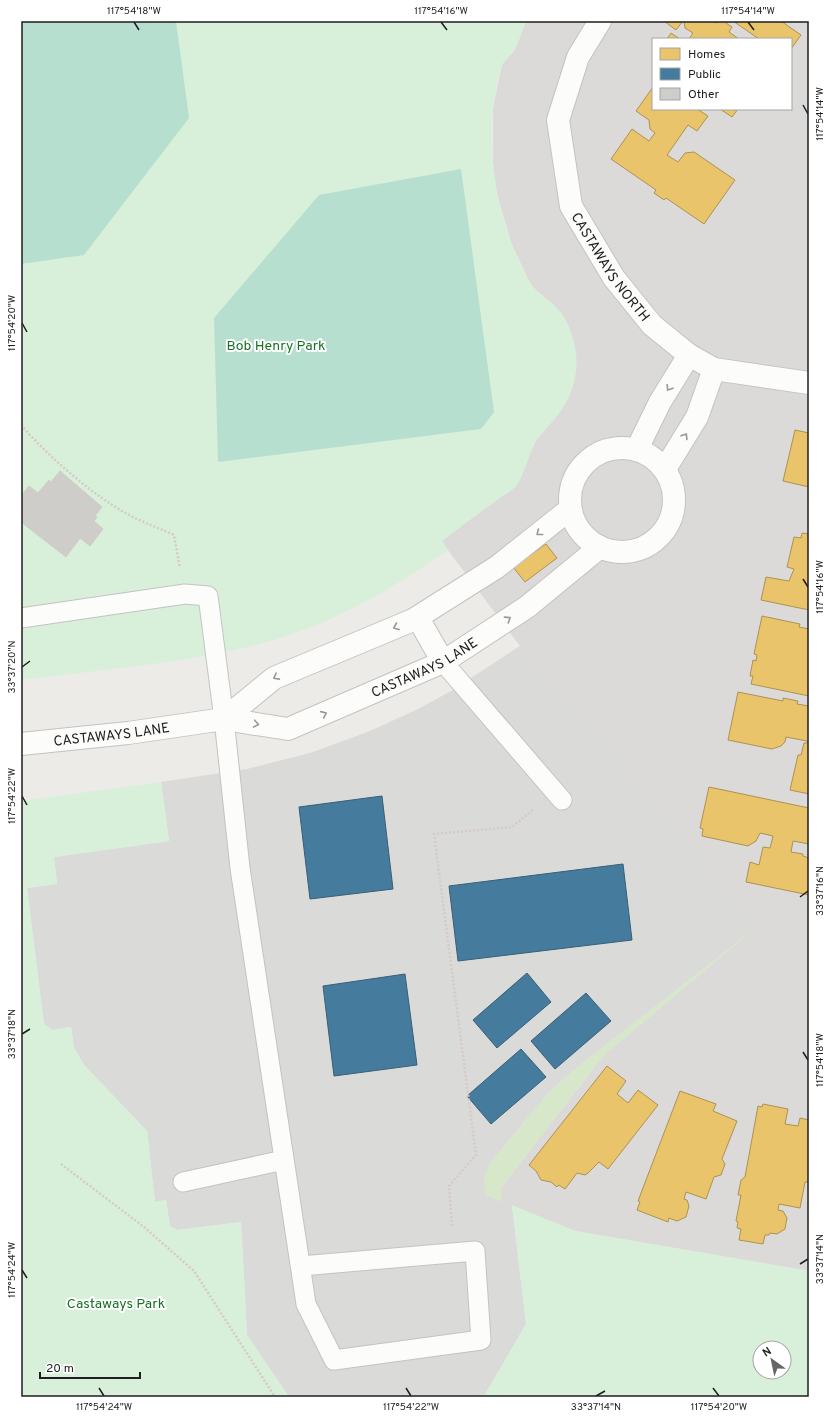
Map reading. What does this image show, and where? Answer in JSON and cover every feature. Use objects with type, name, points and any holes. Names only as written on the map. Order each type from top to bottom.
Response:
[{"type":"street","name":"CASTAWAYS NORTH","points":[[600,21],[578,57],[558,120],[571,206],[614,278],[652,325],[689,355],[714,369],[809,383]]},
{"type":"street","points":[[637,450],[660,402],[689,355]]},
{"type":"street","points":[[665,469],[696,418],[714,369]]},
{"type":"street","points":[[619,447],[637,450],[652,457],[665,469],[672,484],[674,501],[671,518],[662,533],[650,544],[633,550],[617,552],[600,547],[586,538],[576,525],[570,509],[570,492],[576,475],[587,461],[602,451],[619,447]]},
{"type":"street","points":[[224,719],[274,678],[418,618],[497,567],[570,509]]},
{"type":"street","name":"CASTAWAYS LANE","points":[[21,744],[128,733],[224,719],[288,730],[443,662],[526,607],[600,547]]},
{"type":"street","points":[[418,618],[443,662]]},
{"type":"lane","points":[[21,618],[185,594],[208,596],[224,719],[240,868],[306,1304],[334,1360],[481,1340],[475,1251],[301,1266]]},
{"type":"lane","points":[[443,662],[558,796]]},
{"type":"lane","points":[[183,1182],[284,1160]]},
{"type":"path","points":[[21,425],[55,461],[92,490],[128,515],[174,535],[185,594]]},
{"type":"path","points":[[454,1253],[449,1186],[476,1155],[434,834],[512,827],[558,796]]},
{"type":"path","points":[[61,1164],[144,1227],[194,1271],[275,1397]]},
{"type":"shaded area","points":[[526,21],[809,21],[809,1271],[575,1231],[502,1202],[500,1189],[603,1056],[756,927],[631,783],[520,646],[441,541],[517,485],[536,440],[557,416],[571,391],[552,303],[536,292],[529,281],[512,245],[496,191],[493,164],[493,108],[502,64],[515,50]]},
{"type":"shaded area","points":[[520,646],[757,927],[584,1062],[549,1092],[491,1162],[485,1194],[512,1205],[526,1324],[485,1395],[469,1397],[289,1397],[247,1335],[241,1222],[177,1230],[170,1226],[166,1200],[155,1202],[147,1131],[84,1065],[74,1048],[71,1027],[52,1030],[44,1024],[27,888],[57,884],[54,857],[169,841],[161,782],[247,769],[310,753],[370,731],[418,709],[451,691]]},
{"type":"green space","name":"Bob Henry Park","points":[[21,21],[526,21],[515,49],[503,64],[495,91],[492,118],[494,176],[507,232],[517,258],[531,285],[557,308],[569,327],[573,337],[576,353],[576,372],[567,401],[556,417],[537,439],[522,477],[517,485],[511,491],[442,541],[448,550],[408,577],[345,612],[277,639],[182,660],[21,680]]},
{"type":"green space","points":[[21,21],[176,21],[189,118],[84,255],[21,264]]},
{"type":"green space","points":[[461,169],[494,412],[481,429],[218,462],[214,318],[319,195]]},
{"type":"green space","name":"Castaways Park","points":[[161,782],[169,841],[54,857],[57,884],[27,888],[44,1024],[52,1030],[71,1027],[74,1048],[84,1065],[147,1131],[155,1202],[166,1200],[170,1226],[177,1230],[241,1222],[247,1335],[289,1397],[21,1397],[21,801]]},
{"type":"green space","points":[[757,927],[603,1056],[500,1189],[502,1202],[485,1194],[484,1176],[491,1162],[549,1092],[584,1062]]},
{"type":"green space","points":[[512,1205],[575,1231],[809,1271],[809,1397],[469,1397],[485,1394],[526,1324]]},
{"type":"building: Homes","points":[[664,21],[683,21],[676,30]]},
{"type":"building: Homes","points":[[684,21],[713,21],[717,23],[719,21],[723,21],[732,27],[729,32],[738,38],[690,38],[693,33],[685,28]]},
{"type":"building: Homes","points":[[733,21],[781,21],[801,35],[792,48],[792,38],[758,38]]},
{"type":"building: Homes","points":[[671,33],[678,38],[668,38]]},
{"type":"building: Homes","points":[[652,88],[652,110],[699,110],[708,116],[697,131],[688,125],[667,155],[678,162],[685,153],[694,152],[735,180],[704,224],[666,198],[664,200],[654,193],[656,190],[611,159],[632,129],[649,141],[655,133],[650,129],[649,120],[636,111]]},
{"type":"building: Homes","points":[[722,110],[737,110],[732,117]]},
{"type":"building: Homes","points":[[795,430],[809,433],[809,487],[783,481]]},
{"type":"building: Homes","points":[[802,533],[809,534],[809,610],[761,600],[766,577],[789,581],[794,569],[787,567],[794,537],[801,538]]},
{"type":"building: Homes","points":[[546,544],[557,558],[525,582],[513,567]]},
{"type":"building: Homes","points":[[762,616],[800,624],[799,627],[809,629],[809,696],[751,684],[753,676],[750,676],[753,660],[756,661],[757,655],[754,654]]},
{"type":"building: Homes","points":[[738,692],[783,701],[783,698],[798,701],[797,704],[809,706],[809,794],[790,790],[798,755],[801,755],[804,743],[808,743],[807,741],[786,737],[785,742],[781,746],[772,749],[728,740]]},
{"type":"building: Homes","points":[[709,787],[809,808],[809,844],[793,841],[791,852],[803,854],[803,856],[809,858],[809,895],[746,882],[750,862],[759,865],[763,847],[770,848],[773,836],[760,833],[756,841],[748,846],[702,836],[703,829],[700,828]]},
{"type":"building: Homes","points":[[607,1066],[626,1081],[617,1094],[628,1103],[638,1090],[658,1105],[608,1169],[599,1162],[585,1175],[577,1173],[565,1189],[559,1185],[557,1187],[551,1182],[541,1180],[536,1171],[529,1165]]},
{"type":"building: Homes","points":[[680,1091],[716,1104],[713,1111],[737,1121],[722,1159],[725,1164],[721,1175],[714,1177],[706,1199],[686,1192],[684,1199],[687,1200],[689,1206],[686,1217],[677,1221],[669,1218],[668,1222],[637,1210],[640,1202],[638,1201]]},
{"type":"building: Homes","points":[[763,1104],[788,1109],[785,1124],[798,1126],[800,1118],[809,1120],[809,1182],[805,1182],[800,1208],[779,1204],[778,1210],[783,1211],[787,1218],[785,1229],[777,1234],[770,1233],[769,1235],[765,1235],[763,1244],[739,1240],[741,1229],[737,1228],[738,1222],[736,1221],[741,1195],[738,1195],[741,1180],[745,1177],[758,1106],[762,1107]]},
{"type":"building: Public","points":[[382,796],[393,889],[310,899],[299,807]]},
{"type":"building: Public","points":[[623,864],[632,940],[458,961],[449,886]]},
{"type":"building: Public","points":[[527,973],[551,1002],[497,1048],[473,1020]]},
{"type":"building: Public","points":[[405,974],[417,1065],[334,1076],[323,986]]},
{"type":"building: Public","points":[[586,993],[611,1021],[555,1069],[531,1041]]},
{"type":"building: Public","points":[[521,1049],[546,1077],[491,1124],[467,1096]]},
{"type":"building: Other","points":[[60,471],[102,507],[95,516],[97,517],[94,521],[103,529],[90,546],[80,538],[66,557],[21,522],[21,496],[29,486],[38,493],[49,480],[51,482]]}]
